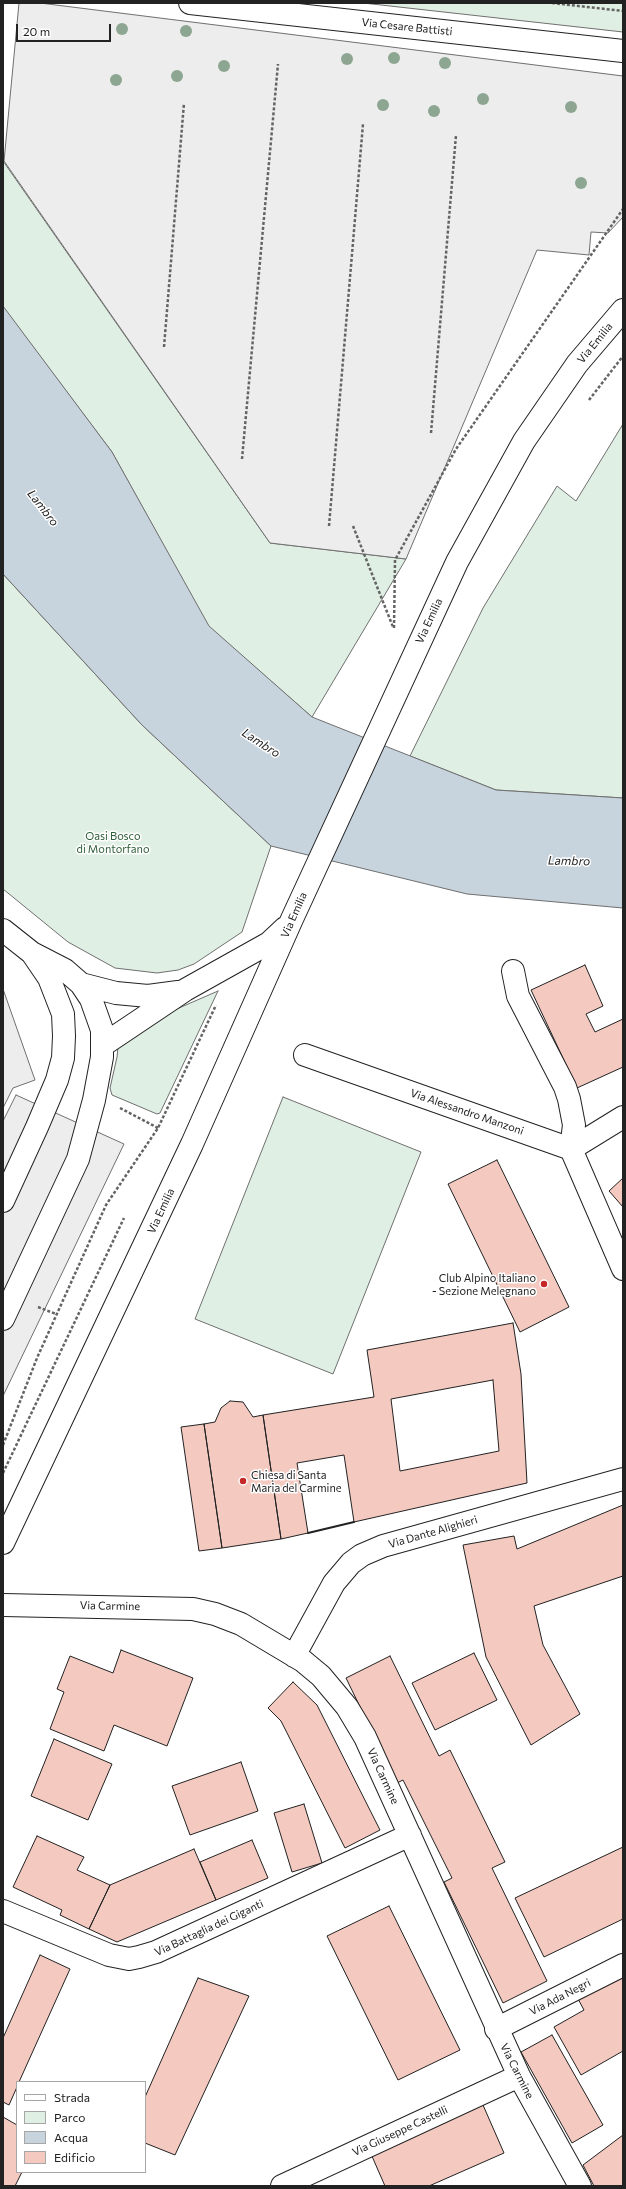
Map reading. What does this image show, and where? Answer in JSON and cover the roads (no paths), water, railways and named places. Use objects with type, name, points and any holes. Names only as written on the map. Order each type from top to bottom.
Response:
[{"type":"street","name":"Via Cesare Battisti","points":[[190,3],[623,51]]},
{"type":"street","name":"Via Emilia","points":[[3,1543],[192,1144],[309,880],[457,562],[524,441],[577,364],[623,310]]},
{"type":"street","points":[[103,1045],[185,990],[269,943],[280,934],[292,919]]},
{"type":"street","points":[[3,930],[32,953],[65,970],[81,984],[91,999],[98,1014],[103,1045],[94,1100],[78,1159],[3,1319]]},
{"type":"street","points":[[3,1201],[40,1121],[57,1080],[63,1058],[64,1025],[57,996],[49,978],[32,953]]},
{"type":"street","points":[[513,971],[518,996],[565,1087],[574,1125],[571,1149],[623,1269]]},
{"type":"street","points":[[81,984],[116,993],[148,996],[167,995],[185,990]]},
{"type":"street","name":"Via Alessandro Manzoni","points":[[305,1055],[571,1149]]},
{"type":"street","points":[[571,1149],[623,1117]]},
{"type":"street","name":"Via Dante Alighieri","points":[[294,1656],[334,1583],[351,1563],[362,1555],[383,1546],[623,1479]]},
{"type":"street","name":"Via Carmine","points":[[3,1605],[193,1609],[215,1614],[241,1624],[294,1656],[321,1676],[347,1707],[365,1737],[496,2029],[519,2076],[580,2186]]},
{"type":"street","name":"Via Battaglia dei Giganti","points":[[3,1911],[109,1955],[129,1959],[139,1958],[156,1952],[410,1835]]},
{"type":"street","name":"Via Ada Negri","points":[[496,2029],[623,1965]]},
{"type":"street","name":"Via Giuseppe Castelli","points":[[282,2186],[519,2076]]},
{"type":"water","name":"Lambro","points":[[3,306],[112,452],[209,626],[312,717],[496,790],[623,798],[623,908],[467,894],[271,846],[142,725],[3,574]]},
{"type":"place","name":"Club Alpino Italiano - Sezione Melegnano","points":[[544,1284]]},
{"type":"place","name":"Chiesa di Santa Maria del Carmine","points":[[243,1481]]},
{"type":"park label","name":"Oasi Bosco di Montorfano","points":[[113,842]]}]
